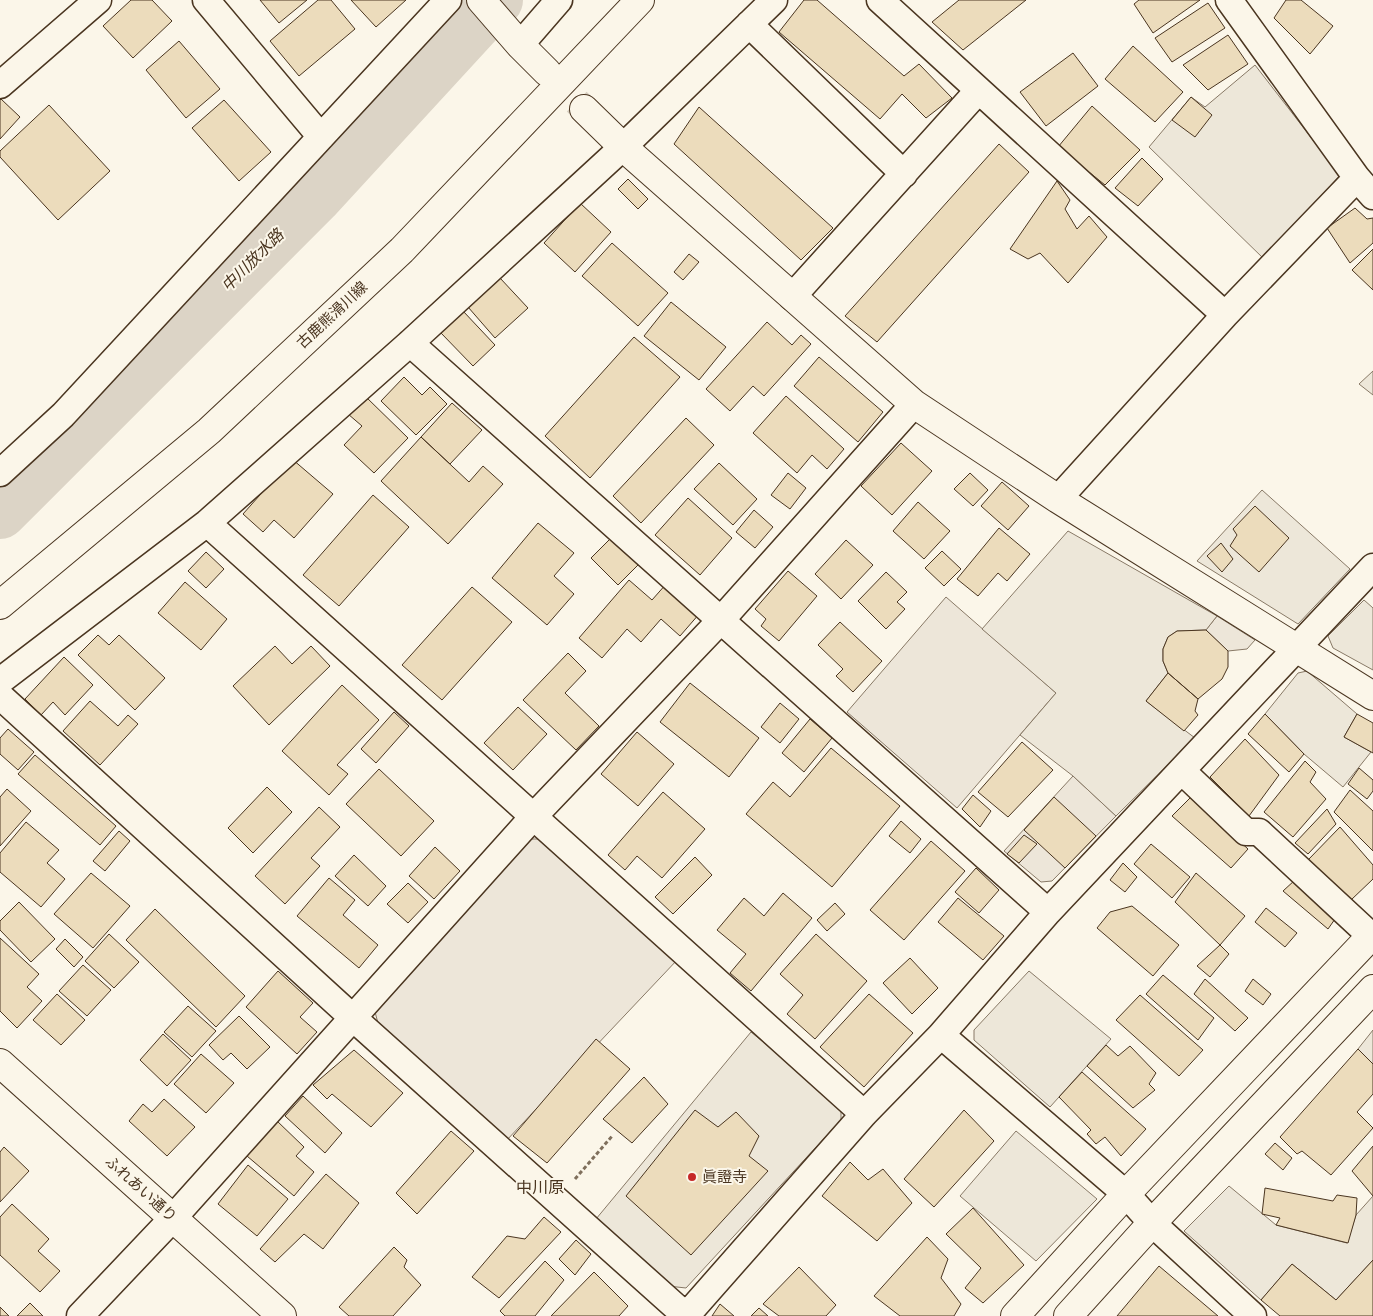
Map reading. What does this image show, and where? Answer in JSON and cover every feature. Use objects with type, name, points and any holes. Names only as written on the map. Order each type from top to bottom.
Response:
[{"type":"street","points":[[0,85],[98,0]]},
{"type":"street","points":[[206,0],[321,137]]},
{"type":"street","points":[[0,473],[63,415],[448,0]]},
{"type":"street","points":[[481,0],[547,72]]},
{"type":"street","points":[[514,38],[559,0]]},
{"type":"street","name":"古鹿熊滑川線","points":[[0,605],[209,431],[402,250],[640,0]]},
{"type":"street","points":[[0,681],[207,523],[410,344],[623,148],[774,0]]},
{"type":"street","points":[[880,0],[1225,315]]},
{"type":"street","points":[[1058,499],[1225,315],[1365,187],[1229,0]]},
{"type":"street","points":[[750,24],[904,174]]},
{"type":"street","points":[[792,297],[978,91]]},
{"type":"street","points":[[584,109],[623,148],[914,404],[1058,499],[1373,696]]},
{"type":"street","points":[[410,344],[1048,912]]},
{"type":"street","points":[[80,1316],[173,1218],[533,817],[721,620],[914,404]]},
{"type":"street","points":[[207,523],[864,1114]]},
{"type":"street","points":[[0,696],[352,1017],[686,1316],[864,1114],[941,1035],[1048,912],[1373,567]]},
{"type":"street","points":[[1015,1316],[1126,1194],[1372,935],[1259,832],[1246,832],[1182,770]]},
{"type":"street","points":[[1068,1316],[1152,1223],[1373,989]]},
{"type":"street","points":[[941,1035],[1126,1194],[1152,1223],[1253,1316]]},
{"type":"street","name":"ふれあい通り","points":[[0,1062],[282,1316]]},
{"type":"path","points":[[557,1200],[614,1135]]},
{"type":"shaded area","points":[[1255,65],[1340,175],[1264,259],[1149,147],[1191,97],[1205,107]]},
{"type":"shaded area","points":[[1373,371],[1373,395],[1359,384]]},
{"type":"shaded area","points":[[1262,490],[1350,569],[1298,624],[1197,561]]},
{"type":"shaded area","points":[[1068,531],[1217,616],[1206,630],[1177,631],[1168,637],[1163,649],[1163,661],[1168,673],[1146,701],[1195,738],[1116,816],[1073,776],[1020,735],[1056,693],[982,629]]},
{"type":"shaded area","points":[[946,597],[1056,693],[957,808],[847,712]]},
{"type":"shaded area","points":[[1364,600],[1373,608],[1373,670],[1333,648],[1328,636]]},
{"type":"shaded area","points":[[1217,616],[1255,640],[1247,649],[1228,651],[1206,630]]},
{"type":"shaded area","points":[[1307,671],[1357,714],[1344,737],[1371,752],[1343,787],[1304,754],[1265,714],[1298,673]]},
{"type":"shaded area","points":[[1073,776],[1116,816],[1052,881],[1041,882],[1004,851]]},
{"type":"shaded area","points":[[528,839],[546,839],[678,959],[505,1142],[379,1027],[374,1008]]},
{"type":"shaded area","points":[[1029,971],[1111,1039],[1050,1107],[974,1040],[974,1030]]},
{"type":"shaded area","points":[[1373,1030],[1373,1064],[1358,1049]]},
{"type":"shaded area","points":[[751,1032],[841,1106],[841,1120],[686,1288],[668,1286],[596,1219]]},
{"type":"shaded area","points":[[1016,1131],[1097,1199],[1036,1261],[960,1196]]},
{"type":"shaded area","points":[[1229,1186],[1276,1225],[1347,1243],[1356,1215],[1373,1196],[1373,1260],[1336,1300],[1292,1264],[1261,1300],[1184,1231]]},
{"type":"building","points":[[131,0],[152,0],[172,21],[133,58],[103,26]]},
{"type":"building","points":[[260,0],[307,0],[279,23]]},
{"type":"building","points":[[318,0],[331,0],[355,29],[299,76],[270,41]]},
{"type":"building","points":[[351,0],[406,0],[376,27]]},
{"type":"building","points":[[804,0],[817,0],[904,76],[919,64],[952,98],[926,118],[902,94],[880,119],[779,32]]},
{"type":"building","points":[[959,0],[1026,0],[963,50],[932,22]]},
{"type":"building","points":[[1139,0],[1200,0],[1153,33],[1134,4]]},
{"type":"building","points":[[1286,0],[1301,0],[1333,26],[1310,54],[1274,18]]},
{"type":"building","points":[[1208,3],[1225,28],[1172,62],[1155,38]]},
{"type":"building","points":[[1228,35],[1248,64],[1208,90],[1183,65]]},
{"type":"building","points":[[179,41],[220,89],[186,118],[146,70]]},
{"type":"building","points":[[1133,46],[1183,92],[1155,122],[1105,79]]},
{"type":"building","points":[[1073,53],[1098,86],[1046,126],[1020,92]]},
{"type":"building","points":[[1191,97],[1212,115],[1195,137],[1172,120]]},
{"type":"building","points":[[0,100],[20,117],[0,139]]},
{"type":"building","points":[[224,100],[271,152],[239,181],[192,128]]},
{"type":"building","points":[[49,105],[110,171],[58,220],[0,157],[0,151]]},
{"type":"building","points":[[1092,106],[1140,150],[1105,185],[1058,147]]},
{"type":"building","points":[[699,107],[833,228],[801,260],[674,144]]},
{"type":"building","points":[[999,144],[1029,172],[877,342],[845,316]]},
{"type":"building","points":[[1142,158],[1163,179],[1138,206],[1115,188]]},
{"type":"building","points":[[628,179],[648,199],[638,209],[618,189]]},
{"type":"building","points":[[1057,181],[1070,200],[1065,209],[1077,229],[1089,216],[1107,237],[1068,283],[1040,253],[1028,259],[1010,249]]},
{"type":"building","points":[[580,203],[611,232],[575,272],[544,243]]},
{"type":"building","points":[[1355,208],[1367,219],[1373,218],[1373,243],[1350,263],[1327,228]]},
{"type":"building","points":[[612,243],[668,293],[638,326],[582,276]]},
{"type":"building","points":[[1373,249],[1373,290],[1352,270]]},
{"type":"building","points":[[689,254],[699,262],[683,280],[674,272]]},
{"type":"building","points":[[500,278],[528,308],[495,338],[468,307]]},
{"type":"building","points":[[671,302],[726,347],[699,380],[644,336]]},
{"type":"building","points":[[463,311],[495,345],[473,366],[440,332]]},
{"type":"building","points":[[767,322],[792,345],[801,335],[811,344],[764,396],[753,386],[730,411],[706,389]]},
{"type":"building","points":[[634,337],[680,377],[590,478],[545,436]]},
{"type":"building","points":[[819,357],[883,412],[858,442],[794,386]]},
{"type":"building","points":[[404,377],[422,395],[430,387],[447,404],[416,435],[381,401]]},
{"type":"building","points":[[365,396],[408,438],[374,473],[344,445],[362,426],[348,414]]},
{"type":"building","points":[[786,396],[844,449],[827,469],[812,455],[797,473],[753,433]]},
{"type":"building","points":[[452,403],[482,430],[450,464],[421,437]]},
{"type":"building","points":[[686,418],[714,445],[641,523],[613,496]]},
{"type":"building","points":[[421,437],[469,482],[483,466],[503,484],[448,544],[381,481]]},
{"type":"building","points":[[901,443],[932,471],[892,515],[861,486]]},
{"type":"building","points":[[292,459],[333,494],[294,538],[274,520],[263,532],[243,514]]},
{"type":"building","points":[[719,463],[757,499],[733,525],[694,489]]},
{"type":"building","points":[[788,473],[806,488],[790,509],[771,495]]},
{"type":"building","points":[[970,473],[988,490],[973,506],[954,489]]},
{"type":"building","points":[[1002,482],[1029,506],[1008,530],[981,506]]},
{"type":"building","points":[[373,495],[409,527],[339,606],[303,575]]},
{"type":"building","points":[[688,498],[732,538],[700,575],[655,535]]},
{"type":"building","points":[[918,502],[950,531],[924,559],[893,531]]},
{"type":"building","points":[[1255,506],[1289,538],[1259,572],[1230,546],[1237,535],[1233,529]]},
{"type":"building","points":[[754,510],[773,527],[755,548],[736,532]]},
{"type":"building","points":[[538,523],[574,553],[554,576],[574,594],[547,625],[492,578]]},
{"type":"building","points":[[999,528],[1030,554],[1007,581],[998,573],[978,596],[957,579]]},
{"type":"building","points":[[612,537],[639,564],[618,585],[591,558]]},
{"type":"building","points":[[846,540],[873,565],[841,599],[815,574]]},
{"type":"building","points":[[1221,543],[1233,559],[1222,572],[1207,556]]},
{"type":"building","points":[[942,551],[961,569],[944,586],[925,568]]},
{"type":"building","points":[[206,552],[224,569],[206,588],[188,571]]},
{"type":"building","points":[[788,571],[817,596],[779,641],[761,626],[766,619],[755,609]]},
{"type":"building","points":[[886,572],[907,592],[897,602],[905,609],[886,629],[858,601]]},
{"type":"building","points":[[629,580],[652,600],[667,583],[700,613],[680,636],[661,619],[641,642],[627,629],[602,658],[579,638]]},
{"type":"building","points":[[185,582],[227,619],[201,650],[158,613]]},
{"type":"building","points":[[472,587],[512,622],[442,700],[402,665]]},
{"type":"building","points":[[840,622],[882,661],[853,692],[836,676],[843,669],[818,645]]},
{"type":"building","points":[[1206,630],[1228,651],[1228,667],[1222,679],[1198,699],[1168,673],[1163,661],[1163,649],[1168,637],[1177,631]]},
{"type":"building","points":[[98,635],[109,645],[119,635],[165,678],[135,710],[78,655]]},
{"type":"building","points":[[275,646],[292,664],[311,646],[330,666],[269,725],[233,686]]},
{"type":"building","points":[[568,653],[586,671],[565,693],[599,726],[576,750],[523,700]]},
{"type":"building","points":[[64,657],[93,685],[65,715],[53,702],[41,715],[25,699]]},
{"type":"building","points":[[1168,673],[1198,699],[1195,711],[1198,715],[1184,731],[1146,701]]},
{"type":"building","points":[[690,683],[759,738],[729,777],[660,722]]},
{"type":"building","points":[[342,685],[379,720],[337,765],[348,774],[329,795],[282,751]]},
{"type":"building","points":[[90,701],[118,726],[128,715],[138,724],[100,765],[63,731]]},
{"type":"building","points":[[780,703],[799,719],[780,743],[761,727]]},
{"type":"building","points":[[518,707],[547,734],[513,770],[484,743]]},
{"type":"building","points":[[394,712],[409,726],[376,763],[361,749]]},
{"type":"building","points":[[1265,714],[1304,754],[1289,772],[1248,734]]},
{"type":"building","points":[[1357,714],[1373,723],[1373,753],[1344,737]]},
{"type":"building","points":[[810,719],[832,738],[804,772],[782,753]]},
{"type":"building","points":[[8,729],[34,752],[18,770],[0,754],[0,738]]},
{"type":"building","points":[[637,732],[674,764],[638,806],[601,774]]},
{"type":"building","points":[[1245,739],[1279,775],[1249,816],[1210,777]]},
{"type":"building","points":[[1022,742],[1053,770],[1008,817],[978,792]]},
{"type":"building","points":[[831,748],[900,806],[832,887],[746,814],[773,782],[790,797]]},
{"type":"building","points":[[35,755],[116,826],[100,845],[18,774]]},
{"type":"building","points":[[1305,761],[1316,772],[1310,782],[1326,799],[1293,837],[1264,812]]},
{"type":"building","points":[[1359,768],[1373,780],[1373,791],[1367,799],[1348,784]]},
{"type":"building","points":[[379,769],[434,821],[401,856],[346,804]]},
{"type":"building","points":[[267,787],[292,812],[253,853],[228,828]]},
{"type":"building","points":[[7,789],[31,811],[0,846],[0,797]]},
{"type":"building","points":[[1350,790],[1373,811],[1373,851],[1334,812]]},
{"type":"building","points":[[663,792],[705,829],[662,878],[637,856],[625,870],[608,855]]},
{"type":"building","points":[[973,795],[991,811],[980,827],[962,809]]},
{"type":"building","points":[[1054,797],[1096,836],[1065,868],[1024,830]]},
{"type":"building","points":[[1191,797],[1248,849],[1231,868],[1172,816]]},
{"type":"building","points":[[319,807],[340,827],[311,858],[320,866],[285,904],[255,876]]},
{"type":"building","points":[[1327,809],[1336,824],[1308,854],[1295,843]]},
{"type":"building","points":[[901,821],[921,839],[910,853],[889,836]]},
{"type":"building","points":[[26,822],[59,850],[47,863],[65,879],[41,907],[0,872],[0,853]]},
{"type":"building","points":[[1340,827],[1373,865],[1373,879],[1351,900],[1308,860]]},
{"type":"building","points":[[119,831],[130,841],[105,871],[93,861]]},
{"type":"building","points":[[1024,835],[1037,844],[1019,863],[1007,854]]},
{"type":"building","points":[[931,841],[965,871],[904,940],[870,910]]},
{"type":"building","points":[[1151,844],[1190,877],[1172,898],[1134,864]]},
{"type":"building","points":[[435,847],[460,871],[434,899],[409,876]]},
{"type":"building","points":[[354,855],[386,886],[368,906],[335,876]]},
{"type":"building","points":[[695,857],[712,875],[673,914],[655,897]]},
{"type":"building","points":[[1123,863],[1137,877],[1125,892],[1110,880]]},
{"type":"building","points":[[976,868],[999,890],[979,913],[955,892]]},
{"type":"building","points":[[91,873],[130,906],[93,948],[54,914]]},
{"type":"building","points":[[1196,873],[1245,916],[1220,945],[1175,902]]},
{"type":"building","points":[[329,878],[355,900],[343,915],[378,945],[359,968],[297,916]]},
{"type":"building","points":[[1295,880],[1335,919],[1328,929],[1283,891]]},
{"type":"building","points":[[408,883],[428,902],[408,923],[387,904]]},
{"type":"building","points":[[783,893],[812,918],[751,991],[730,973],[746,954],[717,930],[744,898],[764,916]]},
{"type":"building","points":[[958,898],[1004,936],[983,960],[938,922]]},
{"type":"building","points":[[19,902],[55,939],[31,962],[0,930],[0,921]]},
{"type":"building","points":[[835,903],[845,914],[827,931],[817,920]]},
{"type":"building","points":[[1132,906],[1179,945],[1153,976],[1097,928],[1110,912]]},
{"type":"building","points":[[1266,908],[1297,933],[1285,947],[1255,922]]},
{"type":"building","points":[[155,909],[245,996],[216,1027],[126,940]]},
{"type":"building","points":[[109,934],[139,962],[114,988],[85,961]]},
{"type":"building","points":[[816,934],[867,981],[815,1039],[787,1014],[803,995],[780,974]]},
{"type":"building","points":[[0,938],[39,974],[27,987],[42,1001],[17,1028],[0,1011]]},
{"type":"building","points":[[65,939],[83,957],[74,967],[56,949]]},
{"type":"building","points":[[1220,945],[1229,954],[1210,977],[1197,966]]},
{"type":"building","points":[[910,958],[938,988],[912,1014],[883,983]]},
{"type":"building","points":[[83,965],[111,990],[87,1016],[59,991]]},
{"type":"building","points":[[278,971],[313,1003],[300,1017],[317,1032],[297,1054],[246,1007]]},
{"type":"building","points":[[1163,975],[1214,1018],[1198,1040],[1146,994]]},
{"type":"building","points":[[1205,979],[1248,1018],[1235,1031],[1194,994]]},
{"type":"building","points":[[1253,979],[1271,994],[1263,1005],[1245,991]]},
{"type":"building","points":[[57,994],[85,1020],[61,1045],[33,1020]]},
{"type":"building","points":[[869,994],[913,1033],[864,1087],[820,1047]]},
{"type":"building","points":[[1140,995],[1203,1050],[1179,1076],[1116,1020]]},
{"type":"building","points":[[188,1006],[216,1031],[192,1057],[164,1032]]},
{"type":"building","points":[[239,1016],[270,1047],[247,1069],[231,1053],[223,1060],[209,1045]]},
{"type":"building","points":[[163,1034],[191,1060],[167,1086],[140,1060]]},
{"type":"building","points":[[596,1039],[630,1069],[547,1163],[513,1136]]},
{"type":"building","points":[[1106,1045],[1118,1056],[1130,1046],[1156,1073],[1149,1084],[1155,1090],[1133,1108],[1087,1066]]},
{"type":"building","points":[[1358,1049],[1373,1064],[1373,1094],[1357,1112],[1373,1128],[1331,1175],[1302,1151],[1297,1154],[1280,1137]]},
{"type":"building","points":[[354,1050],[403,1093],[371,1127],[332,1094],[327,1099],[313,1085]]},
{"type":"building","points":[[201,1054],[234,1083],[206,1113],[174,1084]]},
{"type":"building","points":[[1082,1072],[1146,1129],[1121,1156],[1105,1137],[1096,1144],[1087,1134],[1091,1130],[1059,1097]]},
{"type":"building","points":[[644,1077],[668,1104],[632,1143],[603,1119]]},
{"type":"building","points":[[303,1096],[342,1133],[325,1153],[285,1116]]},
{"type":"building","points":[[164,1099],[195,1127],[167,1156],[129,1121],[143,1104],[152,1112]]},
{"type":"building","points":[[695,1110],[718,1127],[736,1112],[759,1136],[749,1156],[768,1171],[691,1255],[626,1196]]},
{"type":"building","points":[[964,1110],[994,1141],[934,1207],[904,1179]]},
{"type":"building","points":[[276,1120],[304,1147],[296,1156],[314,1172],[294,1196],[247,1156]]},
{"type":"building","points":[[451,1131],[474,1151],[417,1214],[396,1193]]},
{"type":"building","points":[[1275,1143],[1292,1158],[1283,1170],[1265,1154]]},
{"type":"building","points":[[1373,1146],[1373,1196],[1352,1171]]},
{"type":"building","points":[[4,1147],[29,1171],[0,1202],[0,1152]]},
{"type":"building","points":[[850,1162],[868,1180],[883,1169],[912,1203],[877,1241],[822,1196]]},
{"type":"building","points":[[248,1165],[288,1199],[257,1236],[218,1204]]},
{"type":"building","points":[[326,1174],[359,1203],[323,1249],[304,1234],[275,1262],[260,1249]]},
{"type":"building","points":[[1265,1188],[1333,1201],[1337,1195],[1357,1198],[1356,1215],[1348,1243],[1276,1225],[1280,1218],[1262,1214]]},
{"type":"building","points":[[12,1204],[49,1239],[38,1251],[60,1271],[40,1292],[0,1255],[0,1217]]},
{"type":"building","points":[[973,1208],[1024,1265],[983,1303],[965,1288],[981,1268],[946,1234]]},
{"type":"building","points":[[544,1217],[561,1232],[499,1298],[472,1277],[507,1236],[525,1239]]},
{"type":"building","points":[[927,1237],[948,1259],[941,1278],[961,1304],[954,1316],[900,1316],[874,1296]]},
{"type":"building","points":[[576,1240],[591,1254],[575,1275],[559,1259]]},
{"type":"building","points":[[394,1247],[407,1260],[404,1267],[421,1285],[393,1316],[349,1316],[339,1307]]},
{"type":"building","points":[[1373,1260],[1373,1316],[1280,1316],[1261,1300],[1292,1264],[1336,1300]]},
{"type":"building","points":[[545,1261],[564,1280],[535,1316],[505,1316],[500,1311]]},
{"type":"building","points":[[1159,1266],[1218,1316],[1117,1316]]},
{"type":"building","points":[[799,1267],[836,1305],[826,1316],[779,1316],[763,1304]]},
{"type":"building","points":[[594,1272],[628,1306],[619,1316],[551,1316]]},
{"type":"building","points":[[30,1303],[43,1316],[17,1316]]},
{"type":"building","points":[[720,1304],[734,1316],[712,1316]]},
{"type":"building","points":[[0,1307],[9,1316],[0,1316]]},
{"type":"building","points":[[759,1308],[768,1316],[751,1316]]},
{"type":"waterway","name":"中川放水路","points":[[0,512],[315,197],[496,0]]},
{"type":"tunnel","points":[[547,72],[584,109]]},
{"type":"place","name":"眞證寺","points":[[692,1177]]},
{"type":"district","name":"中川原","points":[[540,1187]]}]
